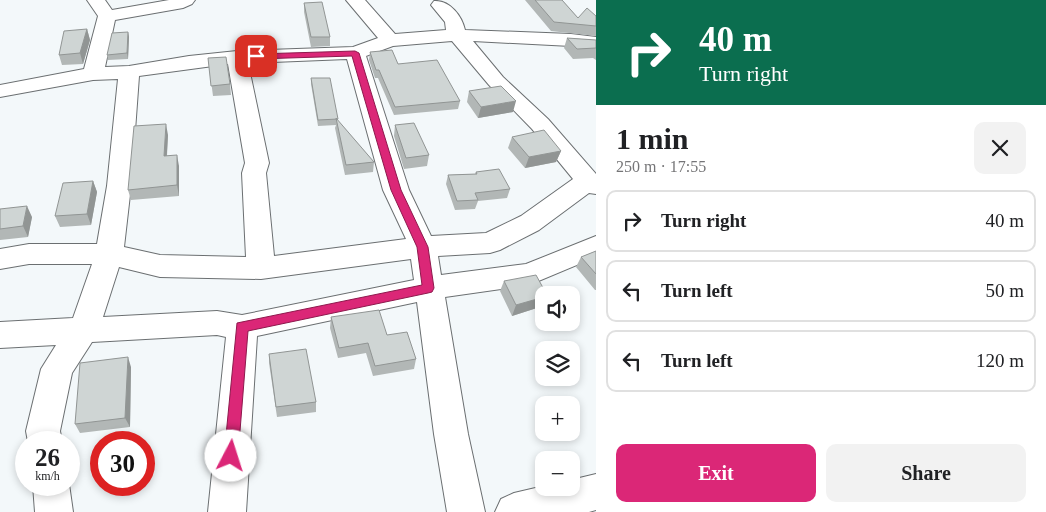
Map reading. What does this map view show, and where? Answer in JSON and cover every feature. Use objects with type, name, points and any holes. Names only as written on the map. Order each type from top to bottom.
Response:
[{"type":"street","points":[[93,74],[107,16],[96,0]]},
{"type":"street","points":[[107,16],[177,4],[186,0]]},
{"type":"street","points":[[355,0],[390,40]]},
{"type":"street","points":[[0,259],[29,254],[109,254],[160,266],[262,268],[423,247],[490,243],[530,223],[592,184],[540,124],[496,81],[457,35],[454,21],[440,5]]},
{"type":"street","points":[[0,91],[93,74],[129,72],[189,62],[237,57],[355,53],[390,40],[457,35],[571,40],[596,43]]},
{"type":"street","points":[[355,53],[396,190],[423,247],[451,434],[466,512]]},
{"type":"street","points":[[237,57],[257,163],[254,173],[262,268]]},
{"type":"street","points":[[44,431],[57,369],[84,330],[109,254],[119,186],[129,72]]},
{"type":"street","points":[[0,335],[217,323],[242,327],[428,288],[529,274],[596,246]]},
{"type":"street","points":[[227,512],[242,327]]},
{"type":"street","points":[[514,512],[596,492]]},
{"type":"street","points":[[52,496],[54,512]]},
{"type":"building","points":[[535,0],[562,0],[578,18],[587,8],[596,16],[596,26],[554,22]]},
{"type":"building","points":[[322,2],[330,37],[311,37],[304,3]]},
{"type":"building","points":[[87,29],[80,53],[59,55],[64,31]]},
{"type":"building","points":[[128,32],[127,53],[107,55],[112,33]]},
{"type":"building","points":[[567,38],[596,40],[596,48],[577,49]]},
{"type":"building","points":[[392,50],[398,64],[437,60],[460,101],[395,107],[379,70],[376,70],[370,52]]},
{"type":"building","points":[[226,57],[230,84],[211,86],[208,58]]},
{"type":"building","points":[[311,78],[330,78],[338,119],[318,120]]},
{"type":"building","points":[[501,86],[516,101],[481,107],[469,91]]},
{"type":"building","points":[[336,118],[374,162],[346,165]]},
{"type":"building","points":[[414,123],[429,155],[406,158],[395,125]]},
{"type":"building","points":[[166,124],[164,156],[177,155],[177,185],[128,190],[134,126]]},
{"type":"building","points":[[544,130],[561,151],[529,157],[512,137]]},
{"type":"building","points":[[499,169],[510,189],[475,193],[478,200],[457,201],[448,175],[477,174],[476,172]]},
{"type":"building","points":[[93,181],[87,214],[55,216],[63,183]]},
{"type":"building","points":[[27,206],[23,226],[0,229],[0,209]]},
{"type":"building","points":[[596,251],[596,274],[581,257]]},
{"type":"building","points":[[536,275],[542,286],[535,286],[535,300],[516,305],[504,281]]},
{"type":"building","points":[[379,310],[387,335],[407,332],[416,359],[375,366],[368,343],[339,348],[331,317]]},
{"type":"building","points":[[306,349],[316,402],[276,407],[269,354]]},
{"type":"building","points":[[128,357],[125,418],[75,424],[80,363]]},
{"type":"route","points":[[231,456],[242,327],[428,288],[423,247],[396,190],[355,53],[256,56]]}]
